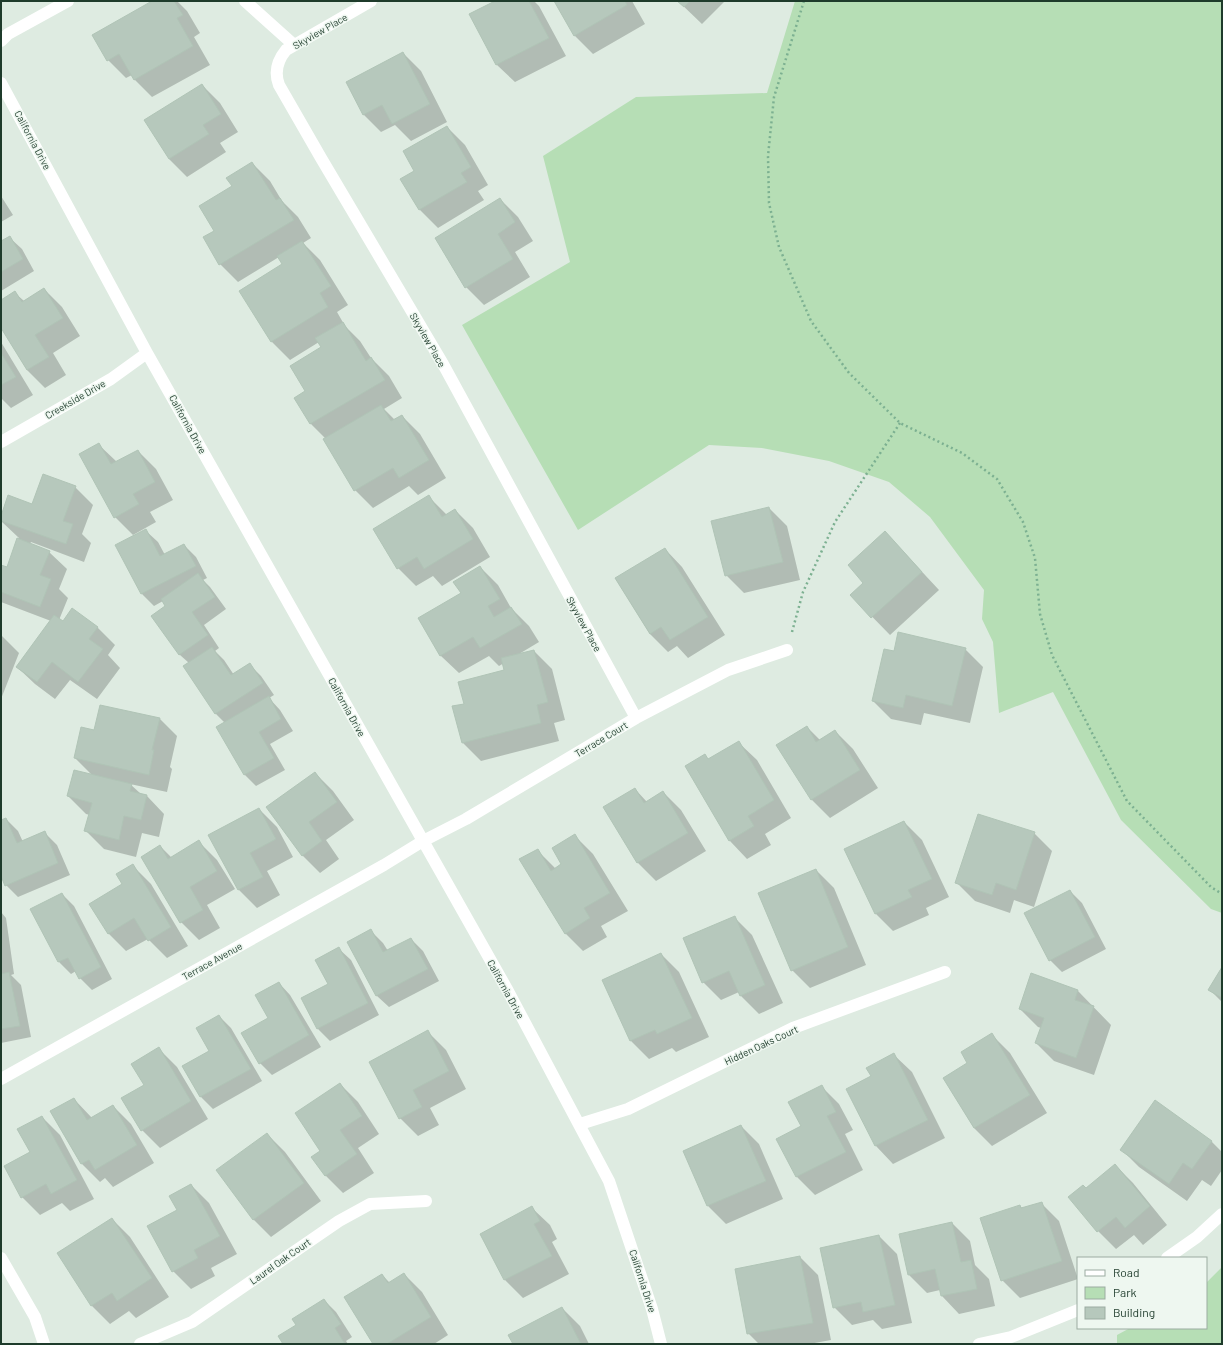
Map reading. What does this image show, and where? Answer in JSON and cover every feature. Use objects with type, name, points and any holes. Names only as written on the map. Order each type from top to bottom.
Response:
[{"type":"street","points":[[1,41],[8,34],[68,1]]},
{"type":"street","points":[[245,1],[294,45]]},
{"type":"street","name":"Skyview Place","points":[[371,1],[286,50],[278,62],[276,78],[321,158],[443,364],[636,718]]},
{"type":"street","name":"California Drive","points":[[1,83],[148,353],[508,991],[580,1124],[609,1181],[652,1309],[661,1344]]},
{"type":"street","name":"Creekside Drive","points":[[1,442],[111,379],[148,353]]},
{"type":"street","name":"Terrace Court","points":[[423,841],[466,819],[636,718],[728,670],[787,650]]},
{"type":"street","name":"Terrace Avenue","points":[[1,1079],[377,869],[423,841]]},
{"type":"street","name":"Hidden Oaks Court","points":[[580,1124],[628,1109],[793,1028],[945,972]]},
{"type":"street","name":"Laurel Oak Court","points":[[140,1344],[192,1322],[339,1221],[370,1204],[426,1201]]},
{"type":"street","points":[[1169,1257],[1197,1237],[1222,1214]]},
{"type":"street","points":[[1,1258],[35,1317],[44,1344]]},
{"type":"street","points":[[979,1344],[1011,1337],[1077,1310]]},
{"type":"path","points":[[804,1],[774,97],[768,156],[769,203],[779,247],[811,321],[849,373],[900,423],[962,453],[997,479],[1023,522],[1035,558],[1040,614],[1052,655],[1128,801],[1211,887],[1222,894]]},
{"type":"path","points":[[787,650],[804,592],[836,522],[900,423]]},
{"type":"green space","points":[[795,1],[1222,1],[1222,913],[1211,909],[1121,820],[1053,692],[999,713],[993,642],[982,619],[984,590],[930,517],[889,482],[829,461],[762,448],[709,445],[578,530],[462,325],[570,262],[543,156],[636,97],[767,93]]},
{"type":"green space","points":[[1222,1267],[1222,1344],[1117,1344],[1117,1335],[1128,1329],[1207,1329],[1207,1282]]},
{"type":"building","points":[[152,1],[174,1],[183,15],[177,18],[193,46],[134,80],[119,54],[107,61],[92,35]]},
{"type":"building","points":[[495,1],[529,1],[549,38],[496,65],[469,14]]},
{"type":"building","points":[[554,1],[625,1],[627,5],[574,36]]},
{"type":"building","points":[[677,1],[690,1],[684,7]]},
{"type":"building","points":[[403,52],[430,104],[392,124],[382,105],[363,115],[346,82]]},
{"type":"building","points":[[202,84],[221,114],[203,125],[209,134],[169,159],[144,120]]},
{"type":"building","points":[[447,126],[471,167],[461,173],[467,182],[419,210],[400,179],[414,171],[403,151]]},
{"type":"building","points":[[252,162],[276,200],[280,198],[294,220],[219,265],[203,237],[214,231],[199,206],[232,186],[226,178]]},
{"type":"building","points":[[500,198],[515,222],[498,234],[513,259],[465,288],[435,238]]},
{"type":"building","points":[[10,236],[23,259],[1,272],[1,241]]},
{"type":"building","points":[[302,241],[331,286],[320,293],[328,307],[271,342],[239,291],[282,264],[277,256]]},
{"type":"building","points":[[44,288],[63,318],[35,335],[49,357],[27,370],[1,328],[1,300],[15,291],[22,302]]},
{"type":"building","points":[[343,322],[366,361],[371,357],[385,380],[310,424],[294,398],[305,391],[290,366],[321,347],[315,338]]},
{"type":"building","points":[[1,353],[16,377],[1,385]]},
{"type":"building","points":[[381,405],[391,421],[402,415],[429,460],[399,478],[393,468],[354,491],[323,439]]},
{"type":"building","points":[[99,443],[111,464],[138,450],[155,482],[133,494],[139,504],[114,518],[79,454]]},
{"type":"building","points":[[43,474],[76,486],[63,521],[73,524],[66,544],[1,521],[1,516],[8,495],[32,504]]},
{"type":"building","points":[[429,495],[442,517],[455,509],[473,539],[424,569],[417,557],[397,569],[373,529]]},
{"type":"building","points":[[769,507],[783,562],[725,576],[711,521]]},
{"type":"building","points":[[146,529],[160,556],[184,544],[196,566],[141,594],[115,545]]},
{"type":"building","points":[[885,531],[922,572],[871,618],[850,595],[863,583],[848,565]]},
{"type":"building","points":[[17,538],[50,551],[40,575],[51,579],[40,607],[1,592],[1,565],[7,567]]},
{"type":"building","points":[[665,548],[708,617],[670,640],[661,627],[650,634],[615,578]]},
{"type":"building","points":[[480,566],[500,599],[488,606],[494,617],[511,607],[522,624],[480,648],[473,637],[440,656],[418,618],[461,593],[453,582]]},
{"type":"building","points":[[198,573],[215,597],[192,612],[208,635],[179,655],[151,616],[165,606],[161,599]]},
{"type":"building","points":[[72,608],[98,627],[89,639],[103,649],[78,682],[52,662],[37,682],[16,667],[54,615],[63,621]]},
{"type":"building","points":[[898,632],[966,648],[952,706],[906,695],[903,708],[872,701],[884,649],[894,651]]},
{"type":"building","points":[[212,647],[231,675],[250,663],[263,683],[215,714],[183,666]]},
{"type":"building","points":[[534,650],[548,702],[537,705],[541,723],[462,743],[452,706],[464,704],[458,682],[504,670],[501,658]]},
{"type":"building","points":[[269,696],[281,719],[259,732],[274,758],[244,775],[216,727]]},
{"type":"building","points":[[100,705],[160,718],[152,750],[154,750],[149,775],[74,758],[81,727],[94,730]]},
{"type":"building","points":[[807,726],[816,742],[835,730],[860,770],[811,800],[776,745]]},
{"type":"building","points":[[739,741],[774,800],[748,816],[754,826],[729,841],[685,766],[705,754],[708,759]]},
{"type":"building","points":[[74,770],[132,784],[130,791],[147,795],[141,820],[124,816],[119,840],[84,831],[92,803],[67,796]]},
{"type":"building","points":[[315,772],[337,802],[309,822],[322,841],[302,856],[266,807]]},
{"type":"building","points":[[635,788],[644,803],[663,791],[688,833],[637,863],[603,807]]},
{"type":"building","points":[[259,808],[276,839],[250,853],[263,877],[238,890],[208,835]]},
{"type":"building","points":[[978,814],[1035,832],[1016,890],[996,883],[992,895],[955,883]]},
{"type":"building","points":[[6,818],[17,843],[45,831],[58,863],[5,886],[1,876],[1,820]]},
{"type":"building","points":[[904,821],[932,879],[908,890],[912,897],[875,914],[844,849]]},
{"type":"building","points":[[575,834],[610,893],[584,908],[590,918],[565,934],[519,859],[538,849],[551,871],[561,864],[552,848]]},
{"type":"building","points":[[199,840],[217,871],[190,887],[203,910],[180,923],[141,857],[160,845],[168,859]]},
{"type":"building","points":[[133,864],[171,927],[148,941],[134,918],[108,934],[89,904],[122,884],[116,874]]},
{"type":"building","points":[[816,869],[848,947],[791,971],[758,893]]},
{"type":"building","points":[[1070,890],[1095,937],[1049,961],[1024,913]]},
{"type":"building","points":[[62,893],[101,967],[79,979],[68,958],[58,962],[30,909]]},
{"type":"building","points":[[735,916],[765,985],[740,996],[729,971],[702,983],[683,938]]},
{"type":"building","points":[[371,929],[383,952],[411,938],[428,969],[376,996],[347,942]]},
{"type":"building","points":[[339,947],[368,1003],[317,1029],[301,998],[328,984],[315,960]]},
{"type":"building","points":[[661,953],[692,1018],[657,1034],[655,1030],[630,1041],[602,980]]},
{"type":"building","points":[[1222,967],[1222,998],[1208,990]]},
{"type":"building","points":[[9,972],[20,1026],[1,1029],[1,974]]},
{"type":"building","points":[[1031,973],[1078,990],[1075,1000],[1094,1006],[1076,1058],[1035,1043],[1044,1018],[1019,1009]]},
{"type":"building","points":[[279,982],[309,1035],[259,1064],[241,1033],[268,1018],[255,995]]},
{"type":"building","points":[[219,1015],[251,1069],[200,1097],[182,1066],[209,1051],[196,1028]]},
{"type":"building","points":[[428,1030],[449,1071],[413,1090],[422,1107],[399,1119],[369,1062]]},
{"type":"building","points":[[992,1033],[1030,1095],[974,1128],[943,1078],[967,1063],[961,1052]]},
{"type":"building","points":[[159,1047],[191,1101],[141,1131],[121,1098],[144,1085],[131,1064]]},
{"type":"building","points":[[894,1053],[928,1120],[875,1146],[846,1089],[871,1076],[866,1068]]},
{"type":"building","points":[[340,1083],[362,1116],[340,1130],[357,1154],[325,1176],[311,1157],[320,1151],[295,1113]]},
{"type":"building","points":[[822,1085],[836,1112],[827,1116],[846,1152],[796,1177],[776,1139],[801,1126],[788,1102]]},
{"type":"building","points":[[74,1098],[87,1120],[113,1105],[137,1145],[95,1170],[89,1160],[81,1164],[50,1111]]},
{"type":"building","points":[[1155,1100],[1212,1141],[1192,1169],[1183,1163],[1169,1184],[1120,1150]]},
{"type":"building","points":[[42,1116],[77,1180],[51,1194],[46,1184],[21,1198],[4,1166],[30,1152],[17,1129]]},
{"type":"building","points":[[741,1125],[766,1181],[707,1206],[683,1151]]},
{"type":"building","points":[[267,1133],[304,1183],[253,1220],[216,1170]]},
{"type":"building","points":[[1115,1164],[1150,1206],[1125,1228],[1116,1217],[1097,1232],[1068,1197],[1083,1185],[1086,1188]]},
{"type":"building","points":[[191,1184],[220,1236],[194,1250],[198,1258],[172,1272],[147,1226],[177,1210],[169,1196]]},
{"type":"building","points":[[1042,1202],[1062,1261],[1001,1281],[980,1218],[1020,1205],[1021,1208]]},
{"type":"building","points":[[532,1206],[540,1221],[534,1224],[552,1256],[504,1280],[480,1234]]},
{"type":"building","points":[[112,1218],[152,1278],[117,1301],[112,1293],[91,1306],[57,1253]]},
{"type":"building","points":[[952,1222],[961,1262],[971,1260],[977,1289],[941,1296],[935,1269],[908,1275],[899,1234]]},
{"type":"building","points":[[879,1235],[895,1305],[863,1312],[861,1302],[833,1308],[820,1248]]},
{"type":"building","points":[[800,1256],[813,1323],[747,1334],[735,1269]]},
{"type":"building","points":[[404,1273],[431,1317],[387,1344],[373,1344],[344,1297],[382,1274],[388,1283]]},
{"type":"building","points":[[324,1299],[341,1324],[335,1328],[345,1344],[283,1344],[278,1336],[296,1325],[292,1319]]},
{"type":"building","points":[[562,1307],[581,1344],[513,1344],[508,1335]]}]
